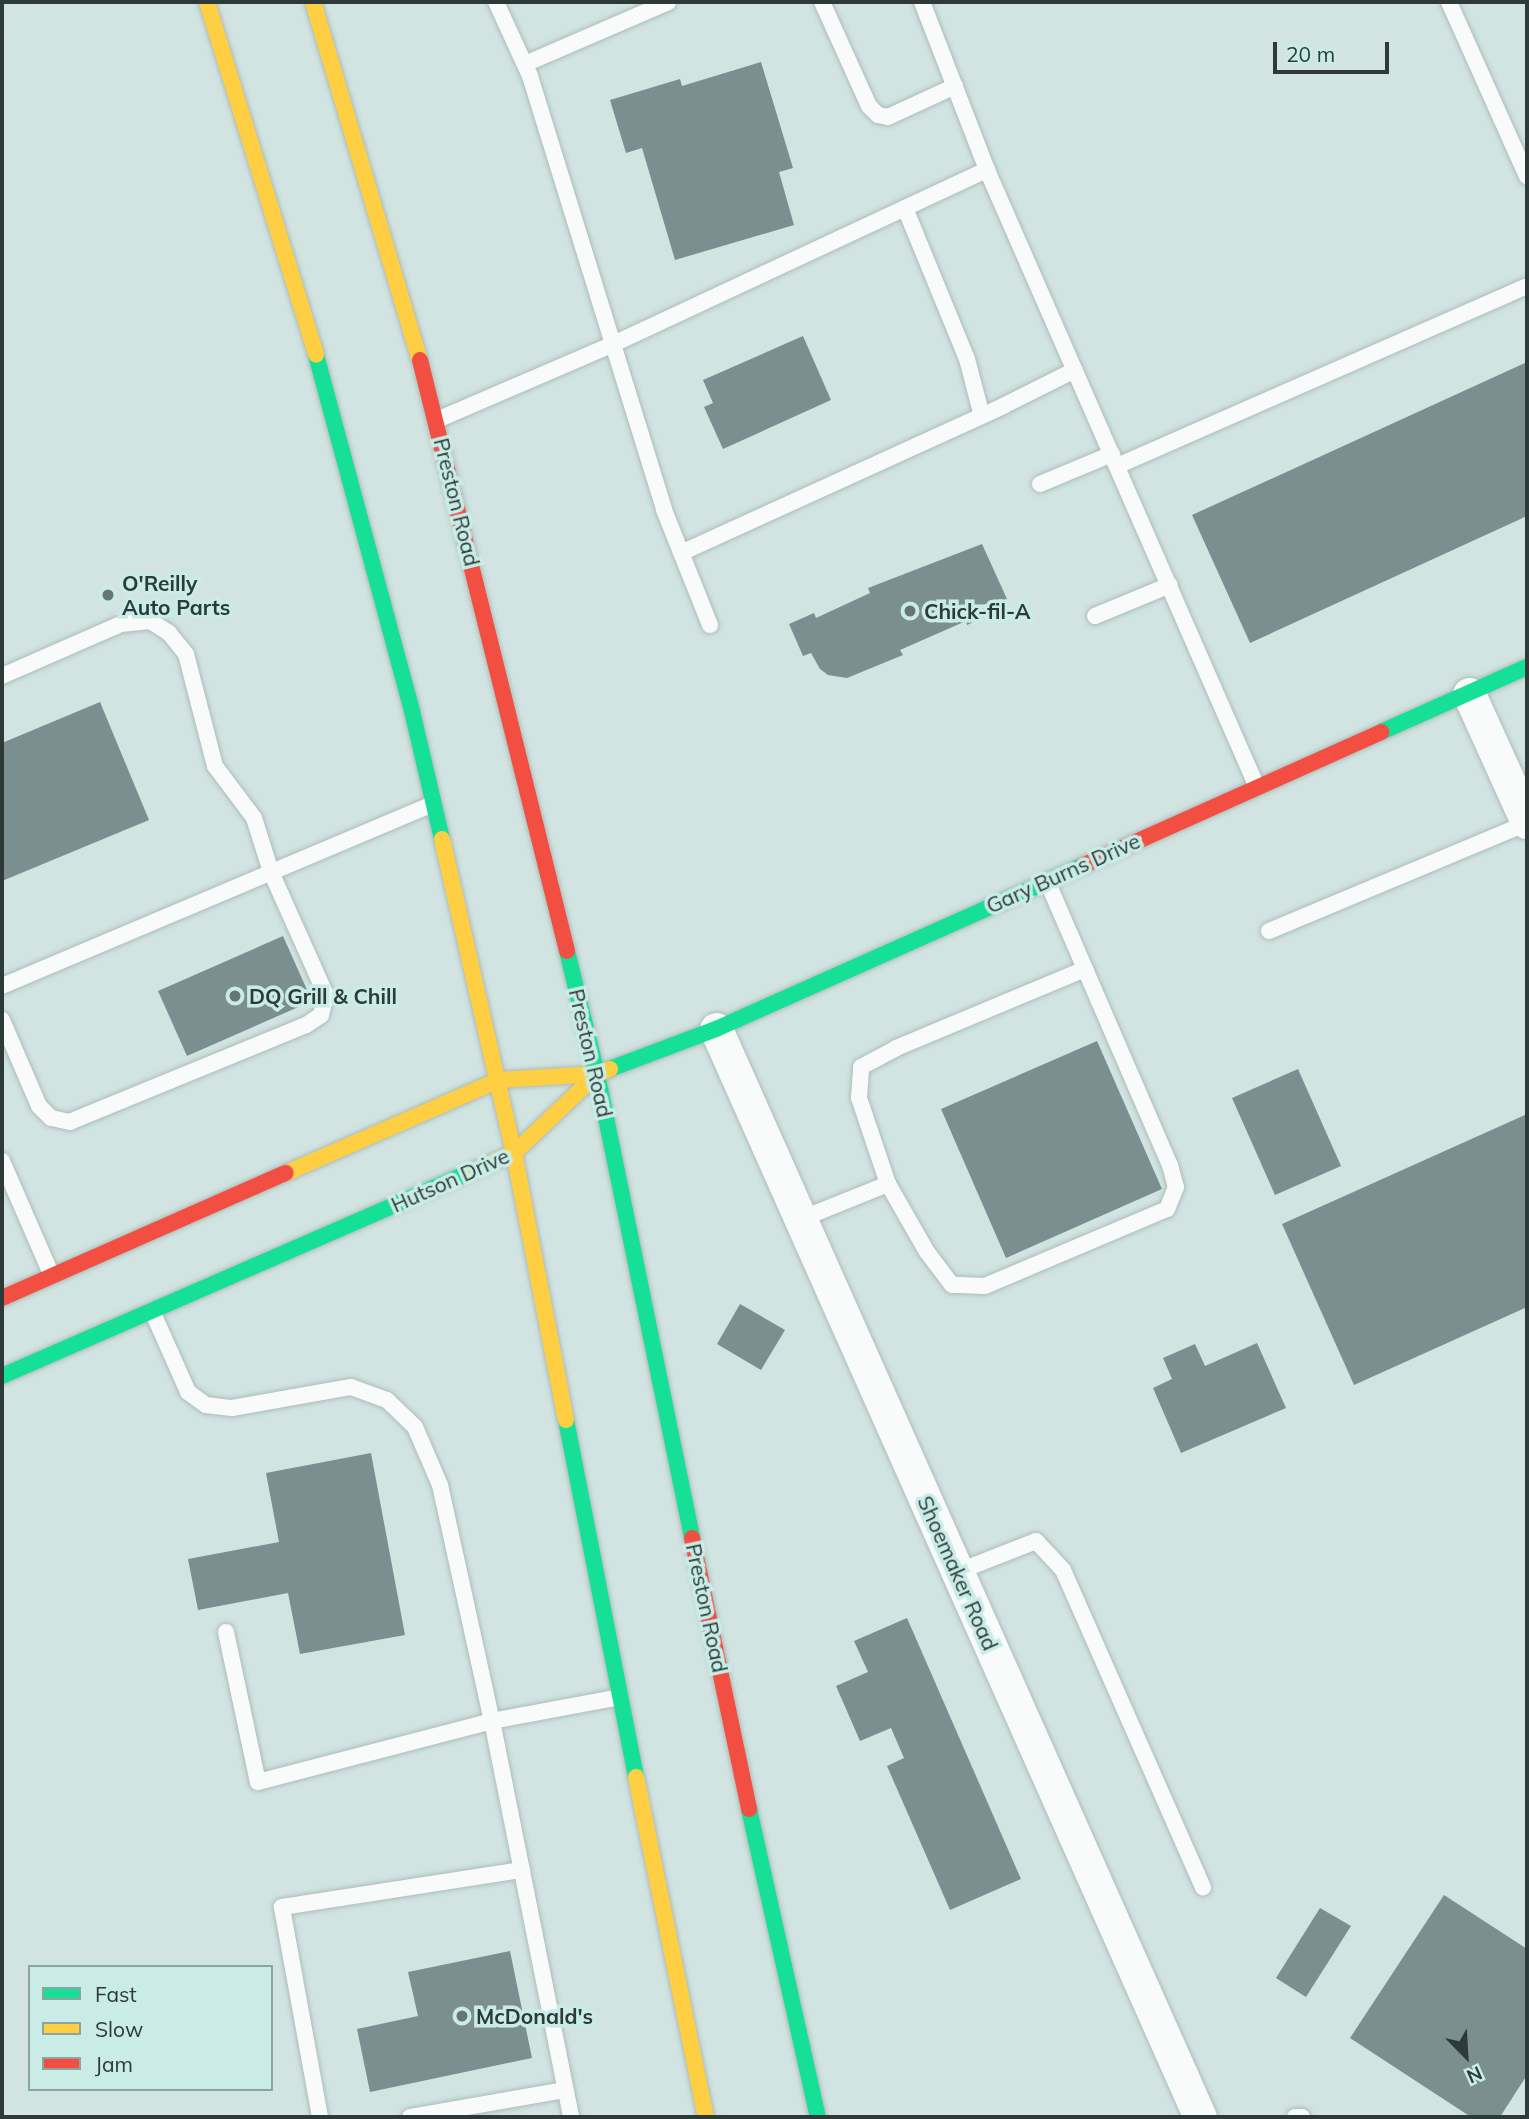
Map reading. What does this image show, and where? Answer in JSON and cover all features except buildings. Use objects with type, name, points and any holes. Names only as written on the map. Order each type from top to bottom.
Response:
[{"type":"main road","points":[[207,2],[302,305],[412,710],[499,1080],[620,1697],[706,2117]]},
{"type":"main road","name":"Preston Road","points":[[313,2],[437,420],[597,1074],[730,1722],[818,2117]]},
{"type":"main road","name":"Gary Burns Drive","points":[[597,1074],[716,1030],[1527,667]]},
{"type":"main road","points":[[2,1298],[499,1080],[597,1074]]},
{"type":"main road","name":"Hutson Drive","points":[[2,1376],[514,1153],[597,1074]]},
{"type":"street","points":[[1469,694],[1527,822]]},
{"type":"street","name":"Shoemaker Road","points":[[716,1030],[1200,2117]]},
{"type":"lane","points":[[496,2],[525,64],[611,345],[681,553],[710,625]]},
{"type":"lane","points":[[525,64],[668,2]]},
{"type":"lane","points":[[822,2],[869,106],[878,116],[888,117],[955,86]]},
{"type":"lane","points":[[922,2],[987,170],[1256,787]]},
{"type":"lane","points":[[1449,2],[1527,176]]},
{"type":"lane","points":[[437,420],[611,345],[987,170]]},
{"type":"lane","points":[[905,208],[967,359],[982,415]]},
{"type":"lane","points":[[1040,484],[1115,460],[1527,286]]},
{"type":"lane","points":[[681,553],[1075,370]]},
{"type":"lane","points":[[1095,617],[1170,585]]},
{"type":"lane","points":[[2,676],[121,624],[150,621],[169,633],[186,654],[215,766],[254,818],[271,872],[326,995],[321,1015],[306,1025],[70,1122],[51,1118],[39,1106],[2,1020]]},
{"type":"lane","points":[[2,986],[433,804]]},
{"type":"lane","points":[[1269,930],[1527,822]]},
{"type":"lane","points":[[1047,881],[1170,1165],[1176,1187],[1167,1209],[985,1286],[952,1285],[927,1252],[888,1184],[859,1098],[861,1067],[896,1048],[1085,969]]},
{"type":"lane","points":[[2,1161],[52,1276]]},
{"type":"lane","points":[[800,1219],[888,1184]]},
{"type":"lane","points":[[152,1311],[188,1392],[206,1405],[232,1408],[351,1387],[387,1400],[415,1427],[440,1485],[492,1721],[571,2117]]},
{"type":"lane","points":[[957,1572],[1036,1541],[1063,1570],[1203,1888]]},
{"type":"lane","points":[[226,1632],[258,1782],[492,1721],[620,1697]]},
{"type":"lane","points":[[320,2117],[282,1907],[522,1870]]},
{"type":"lane","points":[[410,2117],[565,2090]]},
{"type":"lane","points":[[1296,2117],[1301,2117]]},
{"type":"traffic: fast","points":[[316,355],[412,711],[442,839]]},
{"type":"traffic: fast","points":[[1381,732],[1527,667]]},
{"type":"traffic: fast","points":[[610,1069],[716,1029],[1082,866]]},
{"type":"traffic: fast","points":[[567,951],[597,1074],[692,1538]]},
{"type":"traffic: fast","points":[[2,1376],[468,1173]]},
{"type":"traffic: fast","points":[[566,1420],[636,1777]]},
{"type":"traffic: fast","points":[[749,1809],[818,2117]]},
{"type":"traffic: slow","points":[[207,2],[316,355]]},
{"type":"traffic: slow","points":[[313,2],[420,360]]},
{"type":"traffic: slow","points":[[442,839],[514,1153],[566,1420]]},
{"type":"traffic: slow","points":[[286,1173],[499,1080],[597,1074],[610,1069]]},
{"type":"traffic: slow","points":[[468,1173],[514,1153],[597,1074]]},
{"type":"traffic: slow","points":[[636,1777],[706,2117]]},
{"type":"traffic: jam","points":[[420,360],[567,951]]},
{"type":"traffic: jam","points":[[1082,866],[1381,732]]},
{"type":"traffic: jam","points":[[2,1298],[286,1173]]},
{"type":"traffic: jam","points":[[692,1538],[749,1809]]},
{"type":"place","name":"O'Reilly Auto Parts","points":[[108,595]]},
{"type":"place","name":"Chick-fil-A","points":[[910,611]]},
{"type":"place","name":"DQ Grill & Chill","points":[[235,996]]},
{"type":"place","name":"McDonald's","points":[[462,2016]]}]
